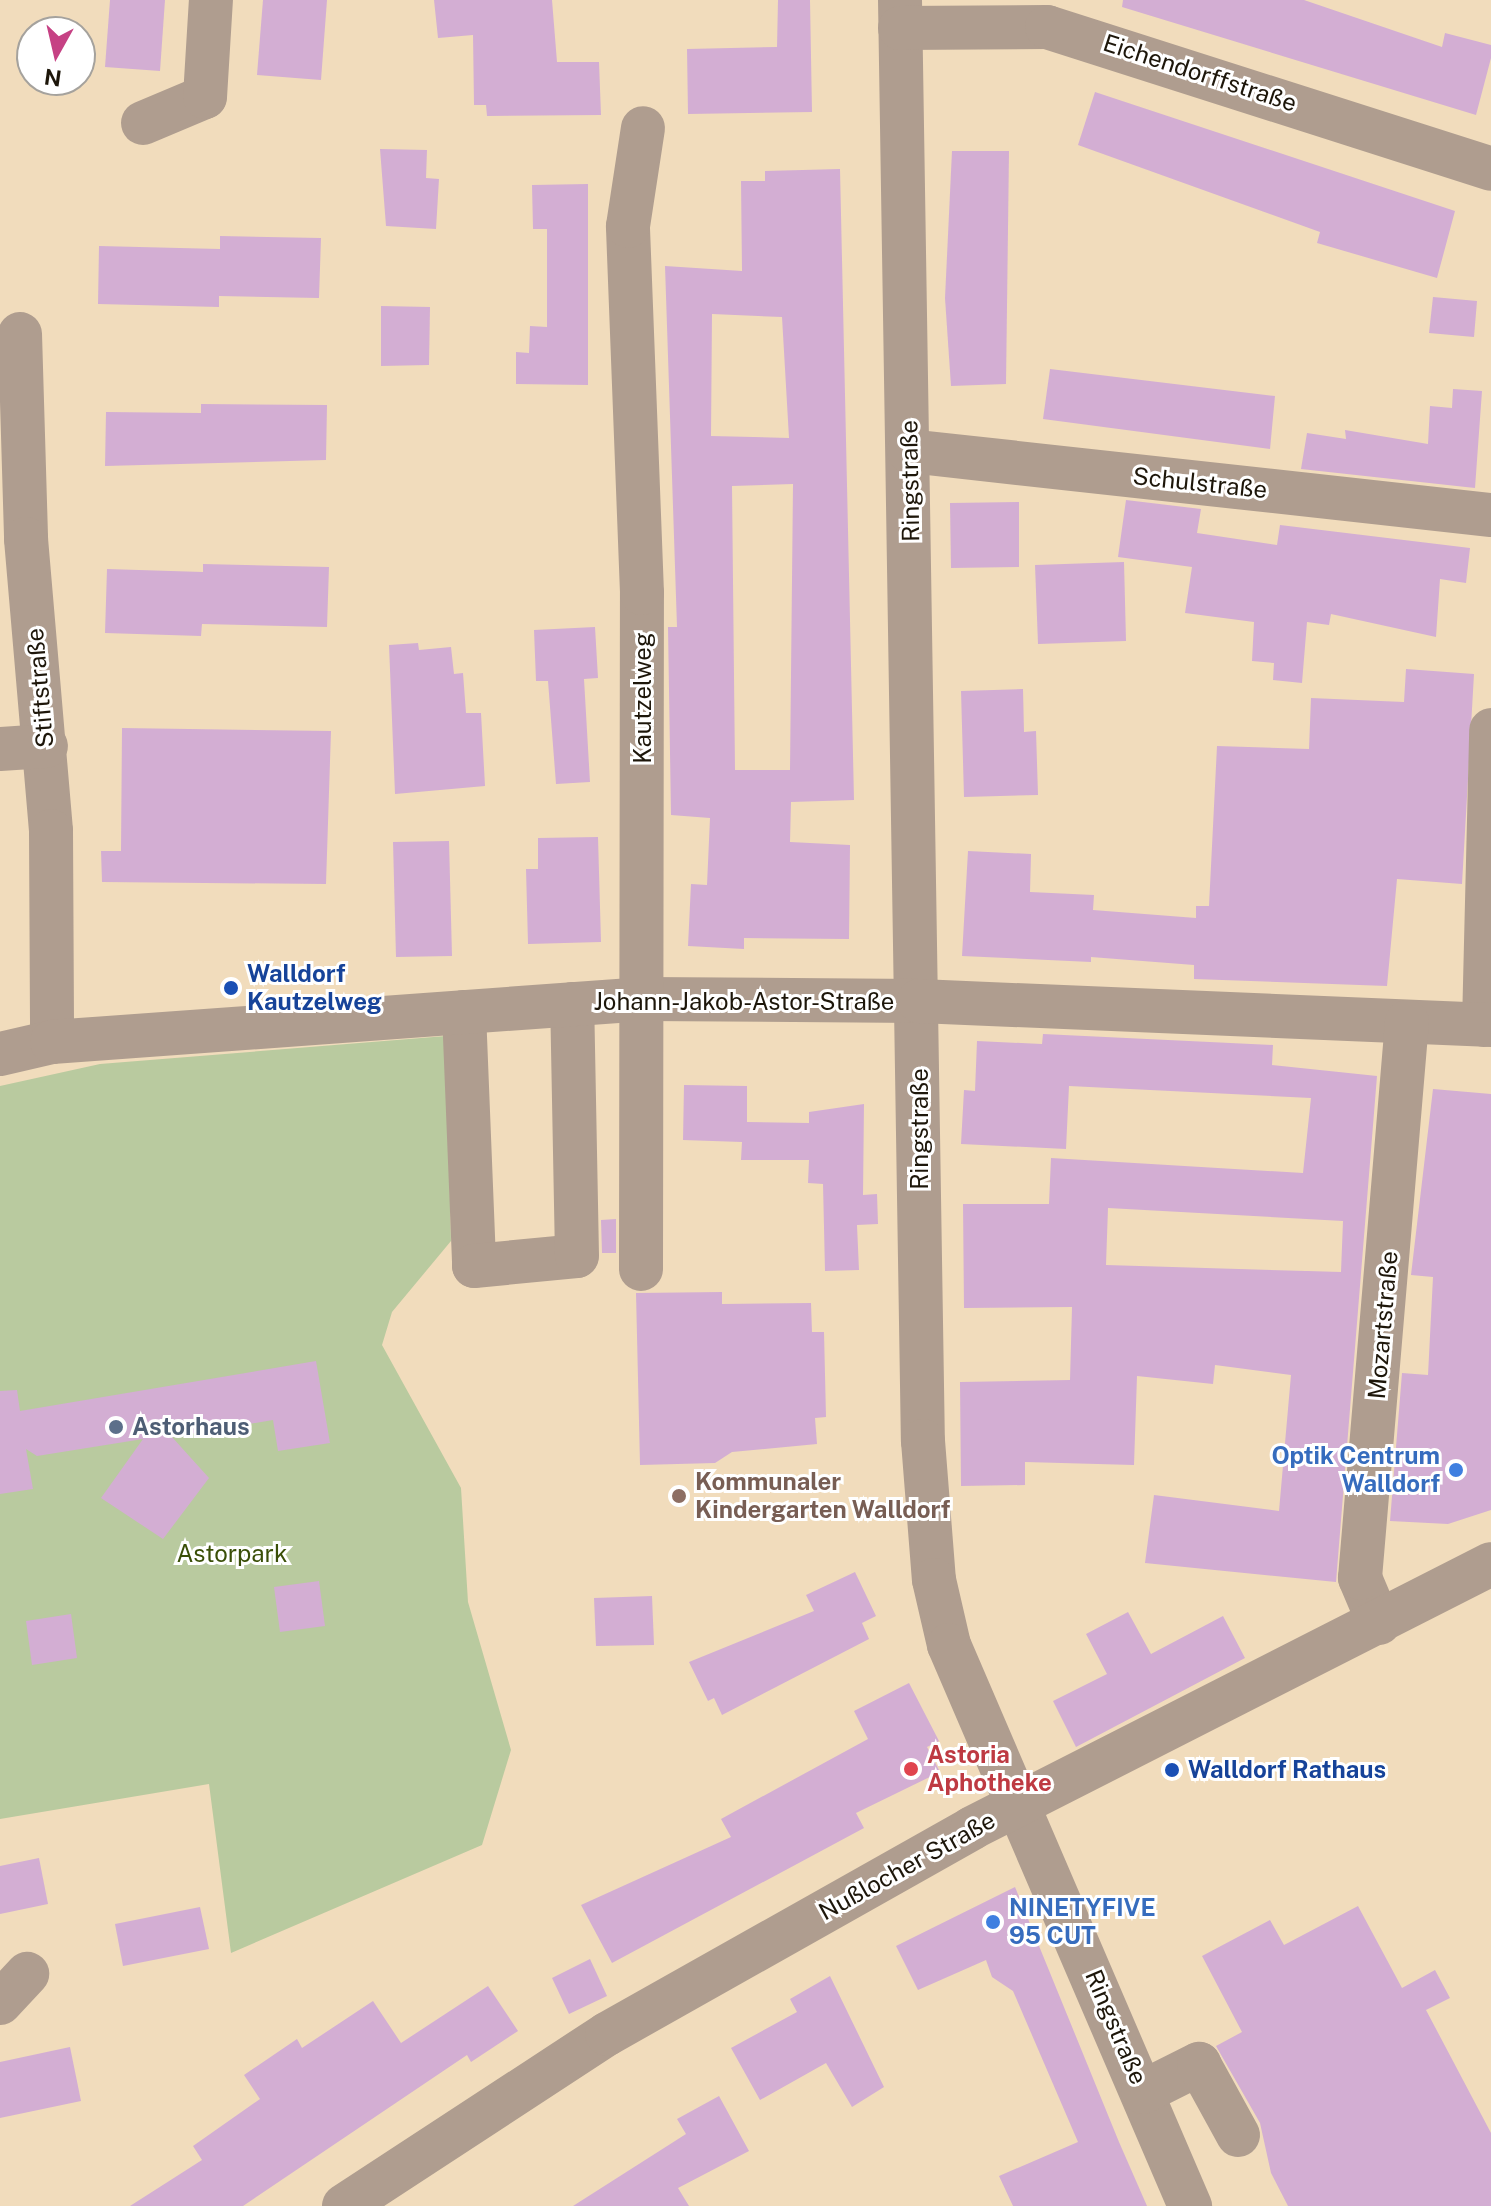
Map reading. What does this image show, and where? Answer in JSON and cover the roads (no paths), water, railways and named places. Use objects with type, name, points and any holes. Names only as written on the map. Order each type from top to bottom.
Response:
[{"type":"street","points":[[143,123],[205,97],[211,0]]},
{"type":"street","name":"Eichendorffstraße","points":[[900,14],[1047,27],[1491,169]]},
{"type":"street","name":"Ringstraße","points":[[900,14],[919,1001],[923,1441],[934,1580],[949,1645],[1190,2206]]},
{"type":"street","name":"Kautzelweg","points":[[641,1269],[645,999],[642,593],[628,226],[643,128]]},
{"type":"street","name":"Stiftstraße","points":[[20,334],[26,539],[46,746],[52,1042]]},
{"type":"street","name":"Schulstraße","points":[[909,451],[1491,515]]},
{"type":"street","points":[[1487,1025],[1491,730]]},
{"type":"street","points":[[0,749],[46,746]]},
{"type":"street","name":"Johann-Jakob-Astor-Straße","points":[[0,1054],[52,1042],[645,999],[919,1001],[1487,1025]]},
{"type":"street","points":[[464,1012],[474,1266],[577,1256],[572,1004]]},
{"type":"street","name":"Mozartstraße","points":[[1379,1623],[1360,1578],[1407,1022]]},
{"type":"street","name":"Nußlocher Straße","points":[[344,2206],[607,2034],[1018,1804],[1379,1623],[1488,1577]]},
{"type":"street","points":[[1143,2092],[1199,2064],[1238,2135]]},
{"type":"place","name":"Walldorf Kautzelweg","points":[[231,988]]},
{"type":"place","name":"Astorhaus","points":[[116,1427]]},
{"type":"place","name":"Optik Centrum Walldorf","points":[[1456,1470]]},
{"type":"place","name":"Kommunaler Kindergarten Walldorf","points":[[679,1496]]},
{"type":"place","name":"Astoria Aphotheke","points":[[911,1769]]},
{"type":"place","name":"Walldorf Rathaus","points":[[1172,1770]]},
{"type":"place","name":"NINETYFIVE 95 CUT","points":[[993,1922]]},
{"type":"park label","name":"Astorpark","points":[[232,1554]]}]
